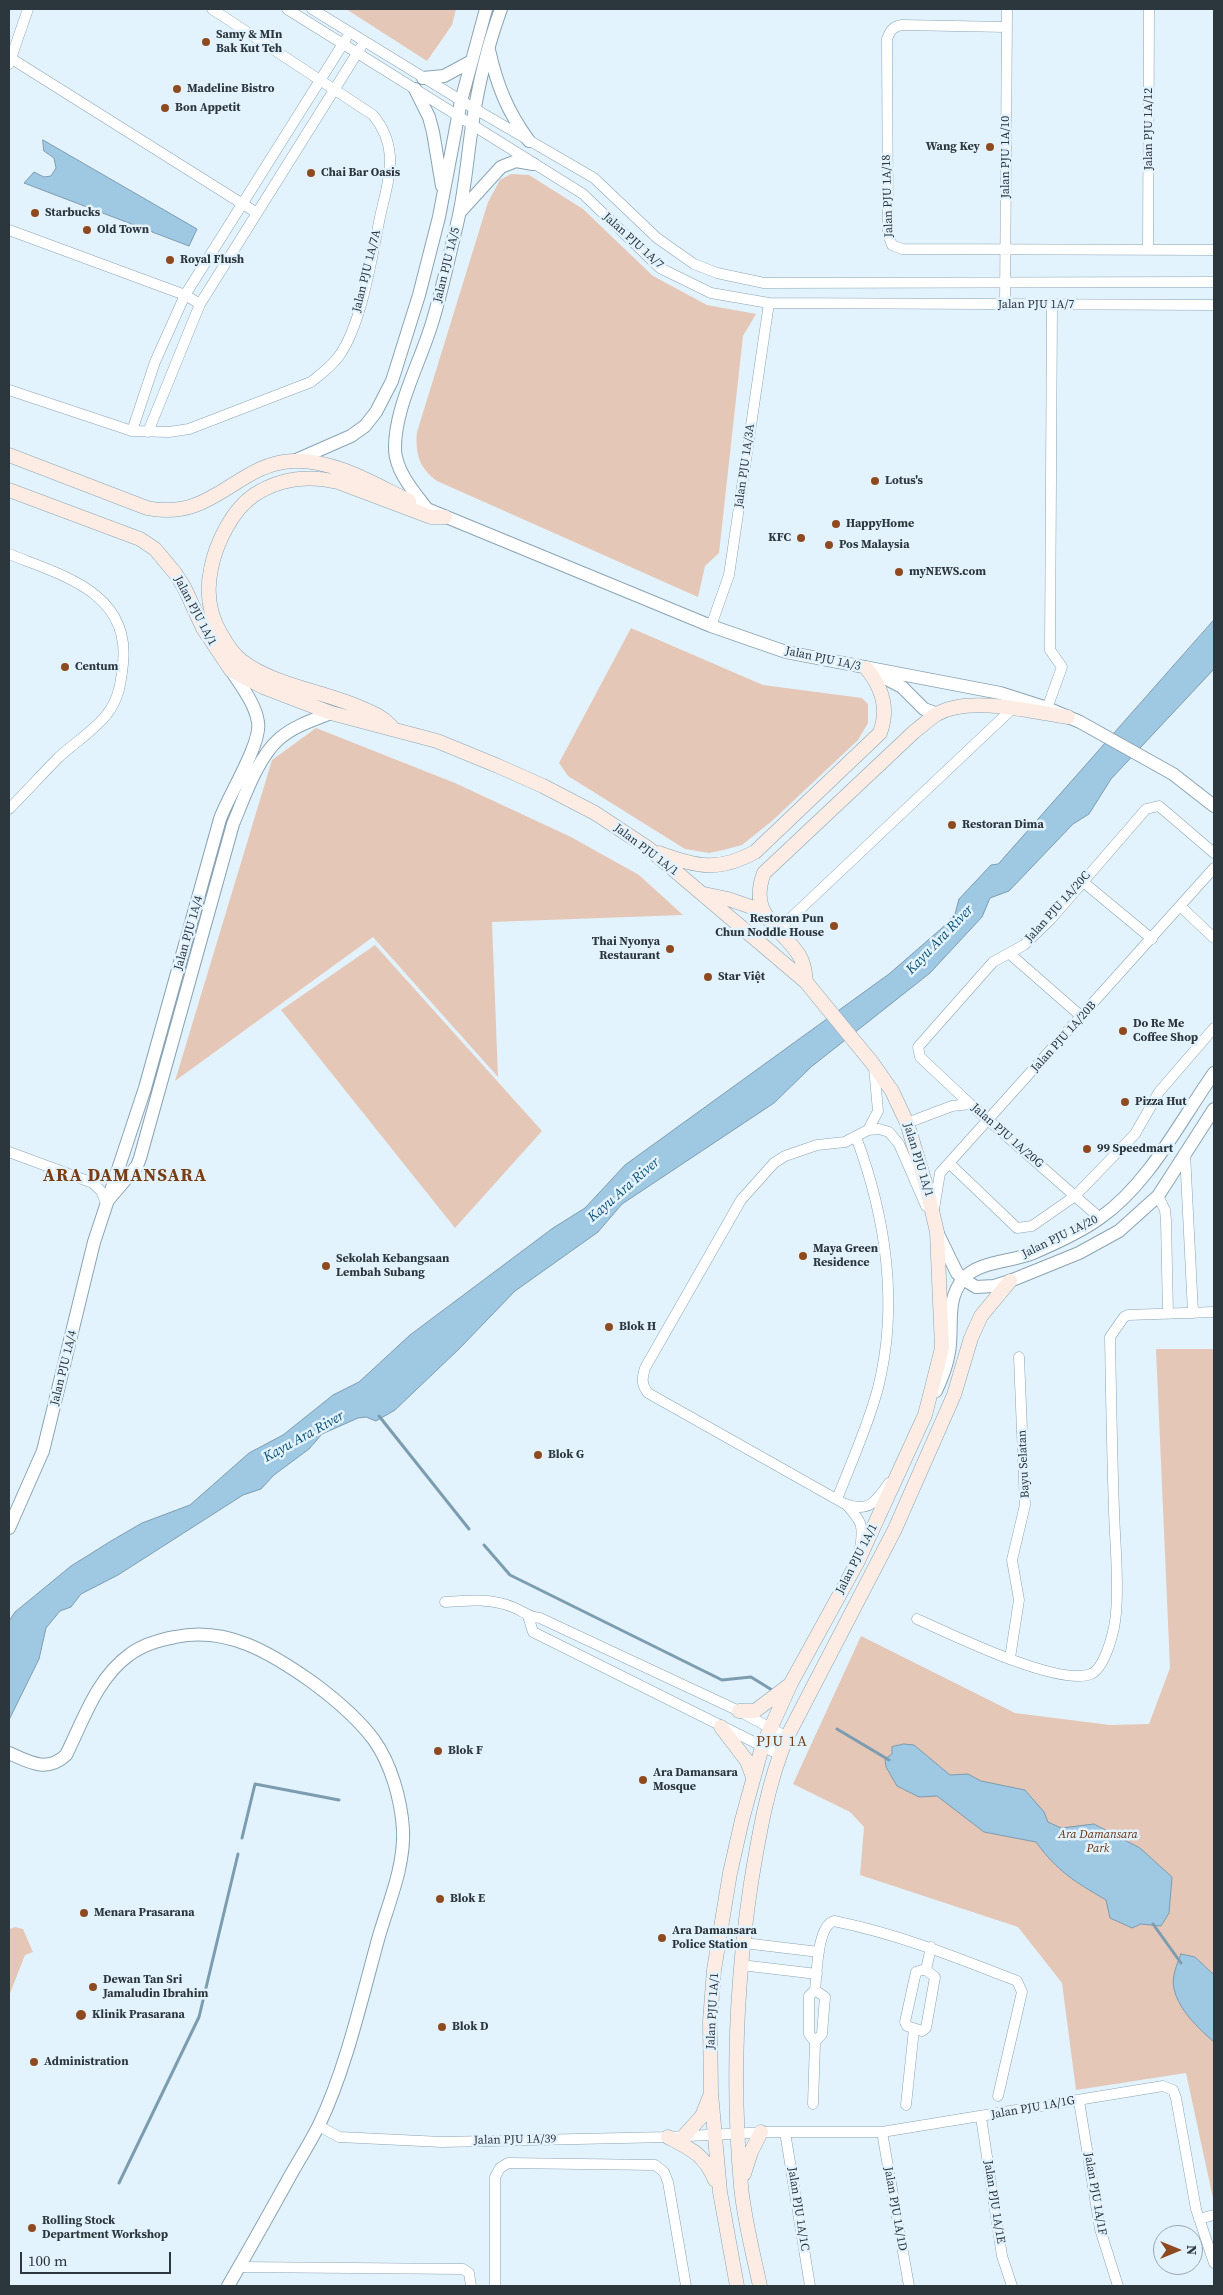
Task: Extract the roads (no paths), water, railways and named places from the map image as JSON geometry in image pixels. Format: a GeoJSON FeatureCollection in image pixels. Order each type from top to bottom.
{"type":"FeatureCollection","features":[{"type":"Feature","properties":{"kind":"main road"},"geometry":{"type":"LineString","coordinates":[[9,455],[147,508],[160,511],[187,509],[206,502],[265,468],[294,461],[346,472],[428,510]]}},
{"type":"Feature","properties":{"kind":"main road"},"geometry":{"type":"LineString","coordinates":[[395,730],[383,718],[350,703],[260,672],[241,661],[225,642],[214,622],[208,602],[208,579],[213,555],[232,519],[248,499],[280,482],[303,478],[325,479],[338,482],[431,517],[445,517]]}},
{"type":"Feature","properties":{"kind":"main road","name":"Jalan PJU 1A/1"},"geometry":{"type":"LineString","coordinates":[[9,490],[140,539],[155,549],[184,587],[202,628],[231,670],[263,687],[331,712],[466,752],[538,783],[595,813],[648,848],[807,984],[873,1064],[892,1091],[907,1123],[934,1214],[937,1232],[942,1348],[925,1415],[857,1563],[791,1683],[762,1747],[730,1874],[714,1970],[710,2021],[711,2093],[720,2192],[737,2286]]}},
{"type":"Feature","properties":{"kind":"main road"},"geometry":{"type":"LineString","coordinates":[[648,848],[699,866],[740,860],[755,852],[880,733],[884,724],[884,704],[880,690],[866,668]]}},
{"type":"Feature","properties":{"kind":"main road"},"geometry":{"type":"LineString","coordinates":[[807,984],[804,967],[799,956],[777,931],[763,911],[759,887],[764,873],[915,731],[938,714],[974,706],[1046,711],[1074,720]]}},
{"type":"Feature","properties":{"kind":"main road"},"geometry":{"type":"LineString","coordinates":[[702,894],[728,899],[763,911]]}},
{"type":"Feature","properties":{"kind":"main road","name":"Jalan PJU 1A/1"},"geometry":{"type":"LineString","coordinates":[[760,2286],[741,2187],[738,2133],[737,2021],[741,1965],[757,1842],[780,1755],[788,1737],[895,1529],[954,1395],[971,1338],[981,1316],[1010,1281]]}},
{"type":"Feature","properties":{"kind":"main road"},"geometry":{"type":"LineString","coordinates":[[739,1711],[755,1711],[791,1683]]}},
{"type":"Feature","properties":{"kind":"main road"},"geometry":{"type":"LineString","coordinates":[[721,1727],[747,1760],[753,1778]]}},
{"type":"Feature","properties":{"kind":"main road"},"geometry":{"type":"LineString","coordinates":[[686,2135],[702,2116],[711,2093]]}},
{"type":"Feature","properties":{"kind":"main road"},"geometry":{"type":"LineString","coordinates":[[741,2187],[751,2152],[761,2132]]}},
{"type":"Feature","properties":{"kind":"main road"},"geometry":{"type":"LineString","coordinates":[[668,2136],[701,2155],[709,2165],[720,2192]]}},
{"type":"Feature","properties":{"kind":"street"},"geometry":{"type":"LineString","coordinates":[[28,9],[10,62],[257,213]]}},
{"type":"Feature","properties":{"kind":"street","name":"Jalan PJU 1A/7A"},"geometry":{"type":"LineString","coordinates":[[9,390],[132,431],[148,432],[189,429],[311,382],[327,370],[340,355],[355,322],[366,286],[389,176],[390,157],[384,131],[379,122],[321,79],[212,9]]}},
{"type":"Feature","properties":{"kind":"street","name":"Jalan PJU 1A/7"},"geometry":{"type":"LineString","coordinates":[[287,9],[583,194],[660,268],[711,293],[769,303],[1214,305]]}},
{"type":"Feature","properties":{"kind":"street","name":"Jalan PJU 1A/7"},"geometry":{"type":"LineString","coordinates":[[312,9],[461,101],[594,178],[656,238],[694,264],[717,273],[764,283],[1214,282]]}},
{"type":"Feature","properties":{"kind":"street","name":"Jalan PJU 1A/5"},"geometry":{"type":"LineString","coordinates":[[294,461],[350,436],[365,426],[376,412],[392,381],[419,295],[444,194],[470,62],[486,9]]}},
{"type":"Feature","properties":{"kind":"street","name":"Jalan PJU 1A/5"},"geometry":{"type":"LineString","coordinates":[[428,510],[409,484],[400,467],[395,453],[396,435],[400,413],[433,322],[460,212],[472,125],[488,45],[501,9]]}},
{"type":"Feature","properties":{"kind":"street","name":"Jalan PJU 1A/10"},"geometry":{"type":"LineString","coordinates":[[1005,305],[1007,9]]}},
{"type":"Feature","properties":{"kind":"street","name":"Jalan PJU 1A/12"},"geometry":{"type":"LineString","coordinates":[[1148,250],[1149,9]]}},
{"type":"Feature","properties":{"kind":"street","name":"Jalan PJU 1A/18"},"geometry":{"type":"LineString","coordinates":[[1007,26],[902,25],[893,28],[887,39],[888,234],[892,245],[902,249],[1214,250]]}},
{"type":"Feature","properties":{"kind":"street"},"geometry":{"type":"LineString","coordinates":[[132,431],[155,362],[185,295],[350,33]]}},
{"type":"Feature","properties":{"kind":"street"},"geometry":{"type":"LineString","coordinates":[[148,432],[200,304],[364,41]]}},
{"type":"Feature","properties":{"kind":"street"},"geometry":{"type":"LineString","coordinates":[[488,45],[494,69],[512,118],[529,141]]}},
{"type":"Feature","properties":{"kind":"street"},"geometry":{"type":"LineString","coordinates":[[423,78],[444,76],[470,62]]}},
{"type":"Feature","properties":{"kind":"street"},"geometry":{"type":"LineString","coordinates":[[415,89],[434,132],[444,194]]}},
{"type":"Feature","properties":{"kind":"street"},"geometry":{"type":"LineString","coordinates":[[460,212],[501,167],[516,161],[533,164]]}},
{"type":"Feature","properties":{"kind":"street"},"geometry":{"type":"LineString","coordinates":[[9,230],[185,295],[200,304]]}},
{"type":"Feature","properties":{"kind":"street","name":"Jalan PJU 1A/3A"},"geometry":{"type":"LineString","coordinates":[[711,626],[729,575],[769,303]]}},
{"type":"Feature","properties":{"kind":"street"},"geometry":{"type":"LineString","coordinates":[[1046,711],[1062,667],[1052,656],[1050,650],[1052,305]]}},
{"type":"Feature","properties":{"kind":"street","name":"Jalan PJU 1A/3"},"geometry":{"type":"LineString","coordinates":[[428,510],[711,626],[786,652],[1000,693],[1046,711]]}},
{"type":"Feature","properties":{"kind":"street"},"geometry":{"type":"LineString","coordinates":[[9,554],[80,583],[103,600],[118,623],[124,651],[120,690],[107,714],[58,759],[9,809]]}},
{"type":"Feature","properties":{"kind":"street"},"geometry":{"type":"LineString","coordinates":[[866,668],[902,687],[924,708],[938,714]]}},
{"type":"Feature","properties":{"kind":"street","name":"Jalan PJU 1A/4"},"geometry":{"type":"LineString","coordinates":[[9,1528],[44,1451],[94,1242],[147,1080],[220,820],[258,736],[253,706],[231,670]]}},
{"type":"Feature","properties":{"kind":"street"},"geometry":{"type":"LineString","coordinates":[[777,931],[1012,709]]}},
{"type":"Feature","properties":{"kind":"street","name":"Jalan PJU 1A/4"},"geometry":{"type":"LineString","coordinates":[[106,1203],[137,1166],[140,1158],[233,824],[249,786],[270,748],[297,726],[331,712]]}},
{"type":"Feature","properties":{"kind":"street"},"geometry":{"type":"LineString","coordinates":[[1074,720],[1174,774],[1214,806]]}},
{"type":"Feature","properties":{"kind":"street"},"geometry":{"type":"LineString","coordinates":[[236,782],[249,786]]}},
{"type":"Feature","properties":{"kind":"street","name":"Jalan PJU 1A/20C"},"geometry":{"type":"LineString","coordinates":[[917,1052],[918,1047],[993,962],[1024,945],[1051,919],[1146,808],[1159,806],[1214,852]]}},
{"type":"Feature","properties":{"kind":"street","name":"Jalan PJU 1A/20B"},"geometry":{"type":"LineString","coordinates":[[934,1214],[940,1173],[1214,868]]}},
{"type":"Feature","properties":{"kind":"street"},"geometry":{"type":"LineString","coordinates":[[1082,882],[1152,939]]}},
{"type":"Feature","properties":{"kind":"street"},"geometry":{"type":"LineString","coordinates":[[1180,906],[1214,938]]}},
{"type":"Feature","properties":{"kind":"street"},"geometry":{"type":"LineString","coordinates":[[1010,954],[1082,1017]]}},
{"type":"Feature","properties":{"kind":"street"},"geometry":{"type":"LineString","coordinates":[[949,1163],[1017,1228],[1032,1226],[1075,1196],[1135,1134],[1159,1092],[1214,1028]]}},
{"type":"Feature","properties":{"kind":"street","name":"Jalan PJU 1A/20G"},"geometry":{"type":"LineString","coordinates":[[917,1052],[970,1104],[1100,1218]]}},
{"type":"Feature","properties":{"kind":"street"},"geometry":{"type":"LineString","coordinates":[[868,1130],[878,1111],[878,1093],[873,1064]]}},
{"type":"Feature","properties":{"kind":"street","name":"Jalan PJU 1A/20"},"geometry":{"type":"LineString","coordinates":[[1214,1073],[1140,1183],[1100,1218],[1032,1253],[981,1267],[972,1271],[963,1279],[976,1287],[994,1286],[1079,1253],[1119,1231],[1158,1196],[1184,1152],[1214,1108]]}},
{"type":"Feature","properties":{"kind":"street"},"geometry":{"type":"LineString","coordinates":[[907,1123],[952,1106],[970,1104]]}},
{"type":"Feature","properties":{"kind":"street"},"geometry":{"type":"LineString","coordinates":[[901,1466],[874,1502],[866,1507],[855,1507],[648,1393],[643,1387],[642,1378],[645,1368],[749,1189],[774,1163],[785,1156],[804,1148],[837,1144],[868,1130],[880,1129],[888,1132],[899,1144],[937,1232],[957,1272],[963,1279],[952,1300],[947,1363],[925,1415]]}},
{"type":"Feature","properties":{"kind":"street"},"geometry":{"type":"LineString","coordinates":[[841,1501],[878,1388],[889,1317],[882,1229],[856,1137]]}},
{"type":"Feature","properties":{"kind":"street"},"geometry":{"type":"LineString","coordinates":[[9,1152],[94,1183],[101,1191],[106,1203]]}},
{"type":"Feature","properties":{"kind":"street"},"geometry":{"type":"LineString","coordinates":[[1184,1152],[1193,1312]]}},
{"type":"Feature","properties":{"kind":"street"},"geometry":{"type":"LineString","coordinates":[[94,1183],[115,1177]]}},
{"type":"Feature","properties":{"kind":"street"},"geometry":{"type":"LineString","coordinates":[[1158,1196],[1165,1210],[1166,1221],[1168,1314]]}},
{"type":"Feature","properties":{"kind":"street"},"geometry":{"type":"LineString","coordinates":[[917,1619],[1010,1658],[1052,1673],[1080,1676],[1092,1674],[1101,1666],[1105,1658],[1116,1615],[1118,1577],[1114,1513],[1110,1337],[1124,1316],[1135,1314],[1214,1312]]}},
{"type":"Feature","properties":{"kind":"street","name":"Bayu Selatan"},"geometry":{"type":"LineString","coordinates":[[1010,1658],[1019,1600],[1012,1560],[1026,1505],[1019,1357]]}},
{"type":"Feature","properties":{"kind":"street"},"geometry":{"type":"LineString","coordinates":[[841,1501],[861,1522],[863,1532],[857,1563]]}},
{"type":"Feature","properties":{"kind":"street"},"geometry":{"type":"LineString","coordinates":[[445,1602],[474,1600],[515,1608],[528,1616],[540,1618],[739,1711],[788,1737]]}},
{"type":"Feature","properties":{"kind":"street"},"geometry":{"type":"LineString","coordinates":[[528,1616],[533,1632],[780,1755]]}},
{"type":"Feature","properties":{"kind":"street"},"geometry":{"type":"LineString","coordinates":[[9,1753],[37,1765],[53,1765],[66,1755],[99,1690],[112,1670],[121,1661],[144,1646],[182,1635],[216,1635],[240,1641],[264,1651],[328,1694],[363,1726],[385,1758],[402,1816],[402,1849],[369,1973],[336,2083],[319,2126],[228,2286]]}},
{"type":"Feature","properties":{"kind":"street"},"geometry":{"type":"LineString","coordinates":[[813,2104],[815,2042],[809,2034],[809,1996],[815,1990],[819,1952],[825,1927],[828,1923],[834,1921],[877,1930],[932,1947],[1017,1980],[1021,1986],[1019,2008],[998,2096]]}},
{"type":"Feature","properties":{"kind":"street"},"geometry":{"type":"LineString","coordinates":[[744,1943],[819,1952]]}},
{"type":"Feature","properties":{"kind":"street"},"geometry":{"type":"LineString","coordinates":[[926,1970],[932,1947]]}},
{"type":"Feature","properties":{"kind":"street"},"geometry":{"type":"LineString","coordinates":[[741,1965],[817,1974]]}},
{"type":"Feature","properties":{"kind":"street"},"geometry":{"type":"LineString","coordinates":[[926,1970],[935,1976],[926,2028],[922,2031],[907,2026],[905,2022],[916,1972],[926,1970]]}},
{"type":"Feature","properties":{"kind":"street"},"geometry":{"type":"LineString","coordinates":[[815,1990],[825,1996],[822,2034],[815,2042]]}},
{"type":"Feature","properties":{"kind":"street"},"geometry":{"type":"LineString","coordinates":[[906,2105],[914,2029]]}},
{"type":"Feature","properties":{"kind":"street","name":"Jalan PJU 1A/1G"},"geometry":{"type":"LineString","coordinates":[[715,2134],[882,2132],[1163,2086],[1173,2090],[1199,2219],[1214,2263]]}},
{"type":"Feature","properties":{"kind":"street","name":"Jalan PJU 1A/1F"},"geometry":{"type":"LineString","coordinates":[[1079,2101],[1100,2229],[1118,2286]]}},
{"type":"Feature","properties":{"kind":"street","name":"Jalan PJU 1A/1E"},"geometry":{"type":"LineString","coordinates":[[981,2117],[1002,2256],[1012,2286]]}},
{"type":"Feature","properties":{"kind":"street","name":"Jalan PJU 1A/39"},"geometry":{"type":"LineString","coordinates":[[319,2126],[339,2137],[442,2142],[715,2134]]}},
{"type":"Feature","properties":{"kind":"street","name":"Jalan PJU 1A/1C"},"geometry":{"type":"LineString","coordinates":[[785,2132],[810,2286]]}},
{"type":"Feature","properties":{"kind":"street","name":"Jalan PJU 1A/1D"},"geometry":{"type":"LineString","coordinates":[[882,2132],[910,2286]]}},
{"type":"Feature","properties":{"kind":"street"},"geometry":{"type":"LineString","coordinates":[[495,2286],[495,2177],[500,2168],[508,2163],[655,2166],[664,2172],[668,2182],[686,2286]]}},
{"type":"Feature","properties":{"kind":"street"},"geometry":{"type":"LineString","coordinates":[[1199,2219],[1214,2215]]}},
{"type":"Feature","properties":{"kind":"street"},"geometry":{"type":"LineString","coordinates":[[239,2267],[463,2268],[469,2272],[471,2286]]}},
{"type":"Feature","properties":{"kind":"water"},"geometry":{"type":"Polygon","coordinates":[[[43,140],[197,229],[189,246],[24,183],[34,172],[44,177],[51,176],[56,168],[54,158],[44,151],[43,140]]]}},
{"type":"Feature","properties":{"kind":"water","name":"Kayu Ara River"},"geometry":{"type":"Polygon","coordinates":[[[1214,620],[1214,669],[1111,779],[1089,814],[1073,824],[1009,891],[990,898],[982,917],[930,973],[811,1067],[774,1103],[622,1204],[598,1232],[515,1291],[459,1349],[395,1410],[376,1421],[366,1417],[358,1418],[322,1434],[309,1449],[274,1475],[261,1489],[243,1495],[118,1575],[81,1594],[71,1607],[60,1611],[46,1628],[39,1659],[9,1720],[9,1621],[15,1612],[71,1566],[111,1541],[142,1523],[190,1505],[249,1453],[283,1435],[333,1395],[359,1382],[410,1335],[553,1228],[585,1208],[625,1165],[889,974],[942,928],[955,914],[959,899],[991,865],[998,864],[1214,620]]]}},
{"type":"Feature","properties":{"kind":"water"},"geometry":{"type":"Polygon","coordinates":[[[904,1744],[914,1745],[950,1775],[968,1774],[981,1781],[1025,1790],[1044,1812],[1048,1822],[1061,1828],[1094,1824],[1140,1848],[1172,1877],[1169,1913],[1161,1926],[1141,1924],[1132,1928],[1110,1918],[1106,1900],[1059,1869],[1036,1842],[984,1832],[937,1796],[919,1797],[897,1786],[886,1767],[885,1759],[892,1754],[892,1747],[904,1744]]]}},
{"type":"Feature","properties":{"kind":"water"},"geometry":{"type":"Polygon","coordinates":[[[1181,1954],[1195,1957],[1214,1975],[1214,2042],[1190,2018],[1176,1997],[1173,1980],[1181,1954]]]}},
{"type":"Feature","properties":{"kind":"waterway"},"geometry":{"type":"LineString","coordinates":[[379,1416],[469,1529]]}},
{"type":"Feature","properties":{"kind":"waterway"},"geometry":{"type":"LineString","coordinates":[[484,1545],[510,1575],[722,1680],[751,1677],[772,1690]]}},
{"type":"Feature","properties":{"kind":"waterway"},"geometry":{"type":"LineString","coordinates":[[837,1729],[889,1760]]}},
{"type":"Feature","properties":{"kind":"waterway"},"geometry":{"type":"LineString","coordinates":[[242,1838],[255,1784],[339,1800]]}},
{"type":"Feature","properties":{"kind":"waterway"},"geometry":{"type":"LineString","coordinates":[[119,2183],[199,2017],[238,1854]]}},
{"type":"Feature","properties":{"kind":"waterway"},"geometry":{"type":"LineString","coordinates":[[1153,1924],[1181,1963]]}},
{"type":"Feature","properties":{"kind":"place","name":"Samy & MIn Bak Kut Teh"},"geometry":{"type":"Point","coordinates":[206,42]}},
{"type":"Feature","properties":{"kind":"place","name":"Madeline Bistro"},"geometry":{"type":"Point","coordinates":[177,89]}},
{"type":"Feature","properties":{"kind":"place","name":"Bon Appetit"},"geometry":{"type":"Point","coordinates":[165,108]}},
{"type":"Feature","properties":{"kind":"place","name":"Wang Key"},"geometry":{"type":"Point","coordinates":[990,147]}},
{"type":"Feature","properties":{"kind":"place","name":"Chai Bar Oasis"},"geometry":{"type":"Point","coordinates":[311,173]}},
{"type":"Feature","properties":{"kind":"place","name":"Starbucks"},"geometry":{"type":"Point","coordinates":[35,213]}},
{"type":"Feature","properties":{"kind":"place","name":"Old Town"},"geometry":{"type":"Point","coordinates":[87,230]}},
{"type":"Feature","properties":{"kind":"place","name":"Royal Flush"},"geometry":{"type":"Point","coordinates":[170,260]}},
{"type":"Feature","properties":{"kind":"place","name":"Lotus's"},"geometry":{"type":"Point","coordinates":[875,481]}},
{"type":"Feature","properties":{"kind":"place","name":"HappyHome"},"geometry":{"type":"Point","coordinates":[836,524]}},
{"type":"Feature","properties":{"kind":"place","name":"KFC"},"geometry":{"type":"Point","coordinates":[801,538]}},
{"type":"Feature","properties":{"kind":"place","name":"Pos Malaysia"},"geometry":{"type":"Point","coordinates":[829,545]}},
{"type":"Feature","properties":{"kind":"place","name":"myNEWS.com"},"geometry":{"type":"Point","coordinates":[899,572]}},
{"type":"Feature","properties":{"kind":"place","name":"Centum"},"geometry":{"type":"Point","coordinates":[65,667]}},
{"type":"Feature","properties":{"kind":"place","name":"Restoran Dima"},"geometry":{"type":"Point","coordinates":[952,825]}},
{"type":"Feature","properties":{"kind":"place","name":"Restoran Pun Chun Noddle House"},"geometry":{"type":"Point","coordinates":[834,926]}},
{"type":"Feature","properties":{"kind":"place","name":"Thai Nyonya Restaurant"},"geometry":{"type":"Point","coordinates":[670,949]}},
{"type":"Feature","properties":{"kind":"place","name":"Star Việt"},"geometry":{"type":"Point","coordinates":[708,977]}},
{"type":"Feature","properties":{"kind":"place","name":"Do Re Me Coffee Shop"},"geometry":{"type":"Point","coordinates":[1123,1031]}},
{"type":"Feature","properties":{"kind":"place","name":"Pizza Hut"},"geometry":{"type":"Point","coordinates":[1125,1102]}},
{"type":"Feature","properties":{"kind":"place","name":"99 Speedmart"},"geometry":{"type":"Point","coordinates":[1087,1149]}},
{"type":"Feature","properties":{"kind":"place","name":"Maya Green Residence"},"geometry":{"type":"Point","coordinates":[803,1256]}},
{"type":"Feature","properties":{"kind":"place","name":"Sekolah Kebangsaan Lembah Subang"},"geometry":{"type":"Point","coordinates":[326,1266]}},
{"type":"Feature","properties":{"kind":"place","name":"Blok H"},"geometry":{"type":"Point","coordinates":[609,1327]}},
{"type":"Feature","properties":{"kind":"place","name":"Blok G"},"geometry":{"type":"Point","coordinates":[538,1455]}},
{"type":"Feature","properties":{"kind":"place","name":"Blok F"},"geometry":{"type":"Point","coordinates":[438,1751]}},
{"type":"Feature","properties":{"kind":"place","name":"Ara Damansara Mosque"},"geometry":{"type":"Point","coordinates":[643,1780]}},
{"type":"Feature","properties":{"kind":"place","name":"Blok E"},"geometry":{"type":"Point","coordinates":[440,1899]}},
{"type":"Feature","properties":{"kind":"place","name":"Menara Prasarana"},"geometry":{"type":"Point","coordinates":[84,1913]}},
{"type":"Feature","properties":{"kind":"place","name":"Ara Damansara Police Station"},"geometry":{"type":"Point","coordinates":[662,1938]}},
{"type":"Feature","properties":{"kind":"place","name":"Dewan Tan Sri Jamaludin Ibrahim"},"geometry":{"type":"Point","coordinates":[93,1987]}},
{"type":"Feature","properties":{"kind":"place","name":"Klinik Prasarana"},"geometry":{"type":"Point","coordinates":[81,2015]}},
{"type":"Feature","properties":{"kind":"place","name":"Blok D"},"geometry":{"type":"Point","coordinates":[442,2027]}},
{"type":"Feature","properties":{"kind":"place","name":"Administration"},"geometry":{"type":"Point","coordinates":[34,2062]}},
{"type":"Feature","properties":{"kind":"place","name":"Rolling Stock Department Workshop"},"geometry":{"type":"Point","coordinates":[32,2228]}},
{"type":"Feature","properties":{"kind":"district","name":"ARA DAMANSARA"},"geometry":{"type":"Point","coordinates":[125,1176]}},
{"type":"Feature","properties":{"kind":"district","name":"PJU 1A"},"geometry":{"type":"Point","coordinates":[782,1742]}},
{"type":"Feature","properties":{"kind":"park label","name":"Ara Damansara Park"},"geometry":{"type":"Point","coordinates":[1098,1842]}}]}
